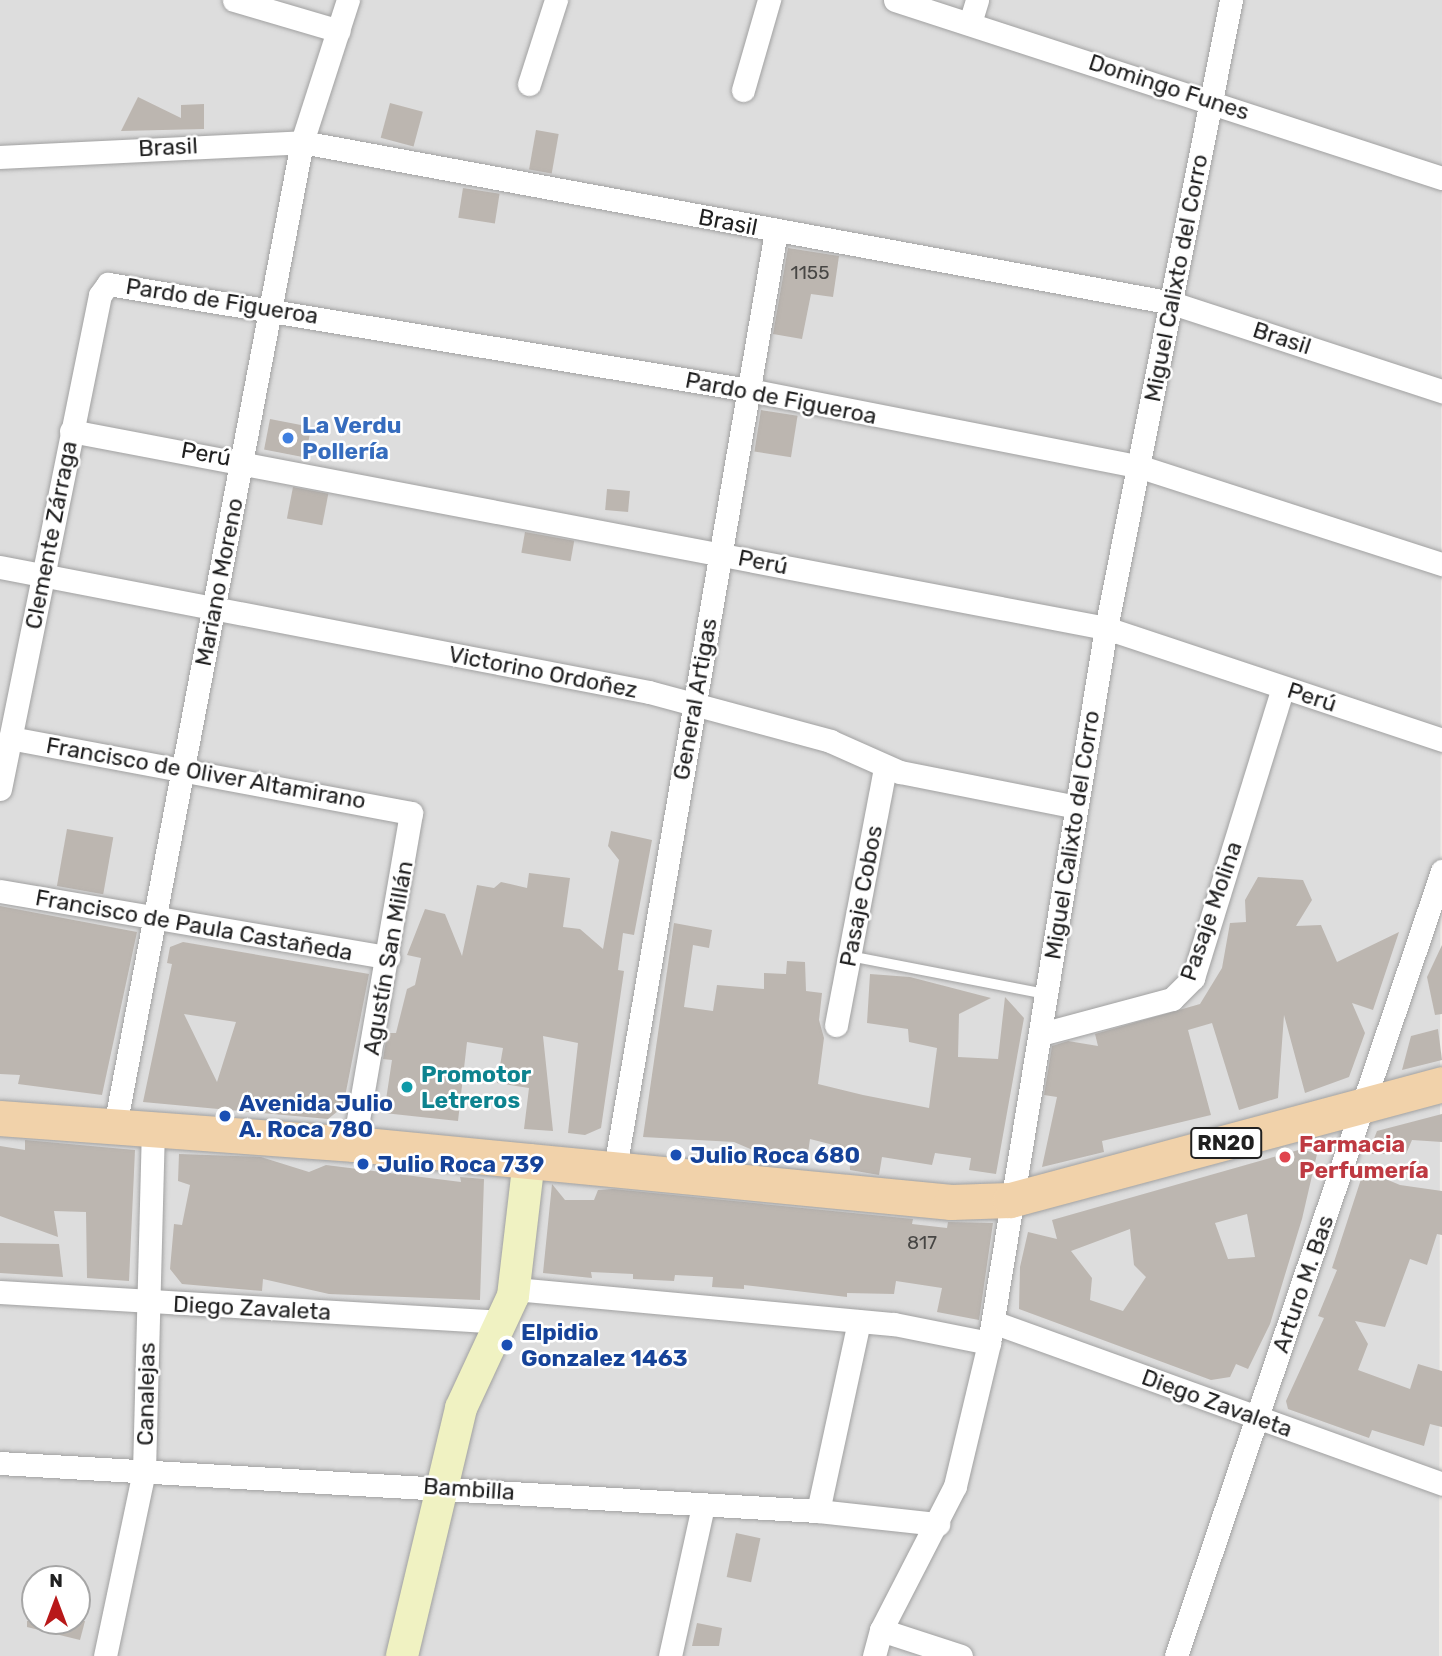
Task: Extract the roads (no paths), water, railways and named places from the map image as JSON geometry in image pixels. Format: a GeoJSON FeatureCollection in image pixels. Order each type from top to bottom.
{"type":"FeatureCollection","features":[{"type":"Feature","properties":{"kind":"main road","name":"RN20"},"geometry":{"type":"LineString","coordinates":[[0,1118],[354,1144],[951,1202],[1010,1200],[1442,1084]]}},
{"type":"Feature","properties":{"kind":"main road"},"geometry":{"type":"LineString","coordinates":[[402,1656],[440,1486],[461,1408],[504,1322],[515,1289],[529,1160]]}},
{"type":"Feature","properties":{"kind":"street"},"geometry":{"type":"LineString","coordinates":[[234,0],[339,31]]}},
{"type":"Feature","properties":{"kind":"street","name":"Mariano Moreno"},"geometry":{"type":"LineString","coordinates":[[115,1126],[302,142],[348,0]]}},
{"type":"Feature","properties":{"kind":"street"},"geometry":{"type":"LineString","coordinates":[[529,84],[556,0]]}},
{"type":"Feature","properties":{"kind":"street"},"geometry":{"type":"LineString","coordinates":[[743,90],[769,0]]}},
{"type":"Feature","properties":{"kind":"street","name":"Domingo Funes"},"geometry":{"type":"LineString","coordinates":[[895,0],[1442,177]]}},
{"type":"Feature","properties":{"kind":"street"},"geometry":{"type":"LineString","coordinates":[[970,23],[977,0]]}},
{"type":"Feature","properties":{"kind":"street","name":"Miguel Calixto del Corro"},"geometry":{"type":"LineString","coordinates":[[874,1656],[881,1630],[938,1524],[955,1486],[991,1333],[1010,1200],[1041,1034],[1106,628],[1141,467],[1231,0]]}},
{"type":"Feature","properties":{"kind":"street","name":"Brasil"},"geometry":{"type":"LineString","coordinates":[[0,157],[302,142],[1172,303],[1442,391]]}},
{"type":"Feature","properties":{"kind":"street","name":"General Artigas"},"geometry":{"type":"LineString","coordinates":[[615,1168],[776,231]]}},
{"type":"Feature","properties":{"kind":"street","name":"Pardo de Figueroa"},"geometry":{"type":"LineString","coordinates":[[108,284],[749,390],[1141,467],[1442,564]]}},
{"type":"Feature","properties":{"kind":"street","name":"Clemente Zárraga"},"geometry":{"type":"LineString","coordinates":[[0,789],[5,737],[43,576],[100,295],[108,284]]}},
{"type":"Feature","properties":{"kind":"street","name":"Perú"},"geometry":{"type":"LineString","coordinates":[[71,431],[242,461],[1106,628],[1442,740]]}},
{"type":"Feature","properties":{"kind":"street","name":"Victorino Ordoñez"},"geometry":{"type":"LineString","coordinates":[[0,568],[214,608],[694,705],[830,741],[885,767],[1076,807]]}},
{"type":"Feature","properties":{"kind":"street","name":"Pasaje Molina"},"geometry":{"type":"LineString","coordinates":[[1041,1034],[1172,999],[1186,988],[1283,688]]}},
{"type":"Feature","properties":{"kind":"street","name":"Francisco de Oliver Altamirano"},"geometry":{"type":"LineString","coordinates":[[5,737],[411,813]]}},
{"type":"Feature","properties":{"kind":"street","name":"Pasaje Cobos"},"geometry":{"type":"LineString","coordinates":[[836,1025],[885,767]]}},
{"type":"Feature","properties":{"kind":"street","name":"Agustín San Millán"},"geometry":{"type":"LineString","coordinates":[[354,1144],[411,813]]}},
{"type":"Feature","properties":{"kind":"street","name":"Arturo M. Bas"},"geometry":{"type":"LineString","coordinates":[[1176,1656],[1442,871]]}},
{"type":"Feature","properties":{"kind":"street","name":"Francisco de Paula Castañeda"},"geometry":{"type":"LineString","coordinates":[[0,891],[154,922],[388,957]]}},
{"type":"Feature","properties":{"kind":"street","name":"Canalejas"},"geometry":{"type":"LineString","coordinates":[[105,1656],[144,1471],[153,1129]]}},
{"type":"Feature","properties":{"kind":"street","name":"Diego Zavaleta"},"geometry":{"type":"LineString","coordinates":[[515,1289],[991,1333],[1258,1418],[1442,1484]]}},
{"type":"Feature","properties":{"kind":"street","name":"Diego Zavaleta"},"geometry":{"type":"LineString","coordinates":[[0,1292],[504,1322]]}},
{"type":"Feature","properties":{"kind":"street"},"geometry":{"type":"LineString","coordinates":[[818,1511],[859,1321]]}},
{"type":"Feature","properties":{"kind":"street","name":"Bambilla"},"geometry":{"type":"LineString","coordinates":[[0,1463],[440,1486],[703,1506],[818,1511],[938,1524]]}},
{"type":"Feature","properties":{"kind":"street"},"geometry":{"type":"LineString","coordinates":[[670,1656],[703,1506]]}},
{"type":"Feature","properties":{"kind":"street"},"geometry":{"type":"LineString","coordinates":[[881,1630],[961,1656]]}},
{"type":"Feature","properties":{"kind":"lane"},"geometry":{"type":"LineString","coordinates":[[850,956],[1046,993]]}},
{"type":"Feature","properties":{"kind":"place","name":"La Verdu Pollería"},"geometry":{"type":"Point","coordinates":[288,438]}},
{"type":"Feature","properties":{"kind":"place","name":"Promotor Letreros"},"geometry":{"type":"Point","coordinates":[407,1087]}},
{"type":"Feature","properties":{"kind":"place","name":"Avenida Julio A. Roca 780"},"geometry":{"type":"Point","coordinates":[225,1116]}},
{"type":"Feature","properties":{"kind":"place","name":"Julio Roca 680"},"geometry":{"type":"Point","coordinates":[676,1155]}},
{"type":"Feature","properties":{"kind":"place","name":"Farmacia Perfumería"},"geometry":{"type":"Point","coordinates":[1285,1157]}},
{"type":"Feature","properties":{"kind":"place","name":"Julio Roca 739"},"geometry":{"type":"Point","coordinates":[363,1164]}},
{"type":"Feature","properties":{"kind":"place","name":"Elpidio Gonzalez 1463"},"geometry":{"type":"Point","coordinates":[507,1345]}}]}
